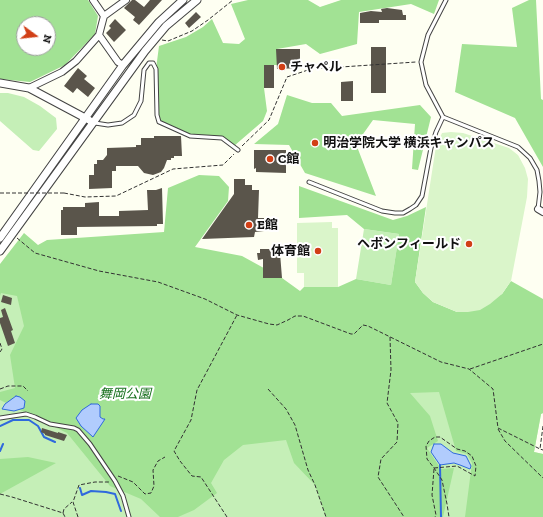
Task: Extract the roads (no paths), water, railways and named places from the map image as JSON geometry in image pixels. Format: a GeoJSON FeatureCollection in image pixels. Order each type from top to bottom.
{"type":"FeatureCollection","features":[{"type":"Feature","properties":{"kind":"street"},"geometry":{"type":"LineString","coordinates":[[93,0],[104,16]]}},
{"type":"Feature","properties":{"kind":"street"},"geometry":{"type":"LineString","coordinates":[[29,88],[62,72],[76,61],[99,36],[104,16],[126,0]]}},
{"type":"Feature","properties":{"kind":"street"},"geometry":{"type":"LineString","coordinates":[[0,238],[123,65],[159,22],[183,0]]}},
{"type":"Feature","properties":{"kind":"street"},"geometry":{"type":"LineString","coordinates":[[0,251],[154,40],[166,26],[197,0]]}},
{"type":"Feature","properties":{"kind":"street"},"geometry":{"type":"LineString","coordinates":[[99,36],[118,62],[123,65]]}},
{"type":"Feature","properties":{"kind":"street"},"geometry":{"type":"LineString","coordinates":[[0,83],[29,88],[93,122]]}},
{"type":"Feature","properties":{"kind":"lane"},"geometry":{"type":"LineString","coordinates":[[446,0],[428,35],[421,62],[426,85],[443,117],[518,147],[530,158],[537,170],[539,180],[540,211]]}},
{"type":"Feature","properties":{"kind":"lane"},"geometry":{"type":"LineString","coordinates":[[93,122],[108,125],[122,123],[134,115],[141,101],[144,70],[149,63],[153,63],[156,69],[157,115],[159,122],[190,136],[222,138],[238,150]]}},
{"type":"Feature","properties":{"kind":"lane"},"geometry":{"type":"LineString","coordinates":[[309,182],[382,211],[403,213],[416,205],[422,196],[431,148],[443,117]]}},
{"type":"Feature","properties":{"kind":"lane"},"geometry":{"type":"LineString","coordinates":[[0,418],[26,414],[50,424],[78,430],[90,444],[111,474],[124,496],[129,517]]}},
{"type":"Feature","properties":{"kind":"water"},"geometry":{"type":"Polygon","coordinates":[[[16,396],[25,401],[24,408],[14,411],[2,409],[5,404],[16,396]]]}},
{"type":"Feature","properties":{"kind":"water"},"geometry":{"type":"Polygon","coordinates":[[[91,404],[98,404],[100,406],[100,417],[105,419],[93,437],[81,426],[76,418],[82,410],[91,404]]]}},
{"type":"Feature","properties":{"kind":"water"},"geometry":{"type":"Polygon","coordinates":[[[434,444],[441,444],[453,453],[466,456],[471,466],[470,469],[454,463],[440,465],[431,452],[434,444]]]}},
{"type":"Feature","properties":{"kind":"waterway"},"geometry":{"type":"LineString","coordinates":[[0,426],[13,420],[29,420],[38,426],[44,437],[55,442]]}},
{"type":"Feature","properties":{"kind":"waterway"},"geometry":{"type":"LineString","coordinates":[[0,451],[3,444]]}},
{"type":"Feature","properties":{"kind":"waterway"},"geometry":{"type":"LineString","coordinates":[[440,465],[441,517]]}},
{"type":"Feature","properties":{"kind":"waterway"},"geometry":{"type":"LineString","coordinates":[[80,488],[82,495],[91,491],[115,494],[121,511]]}},
{"type":"Feature","properties":{"kind":"place","name":"チャペル"},"geometry":{"type":"Point","coordinates":[282,67]}},
{"type":"Feature","properties":{"kind":"place","name":"明治学院大学 横浜キャンパス"},"geometry":{"type":"Point","coordinates":[315,143]}},
{"type":"Feature","properties":{"kind":"place","name":"C館"},"geometry":{"type":"Point","coordinates":[270,159]}},
{"type":"Feature","properties":{"kind":"place","name":"E館"},"geometry":{"type":"Point","coordinates":[249,225]}},
{"type":"Feature","properties":{"kind":"place","name":"ヘボンフィールド"},"geometry":{"type":"Point","coordinates":[469,244]}},
{"type":"Feature","properties":{"kind":"place","name":"体育館"},"geometry":{"type":"Point","coordinates":[318,251]}},
{"type":"Feature","properties":{"kind":"park label","name":"舞岡公園"},"geometry":{"type":"Point","coordinates":[125,394]}}]}
